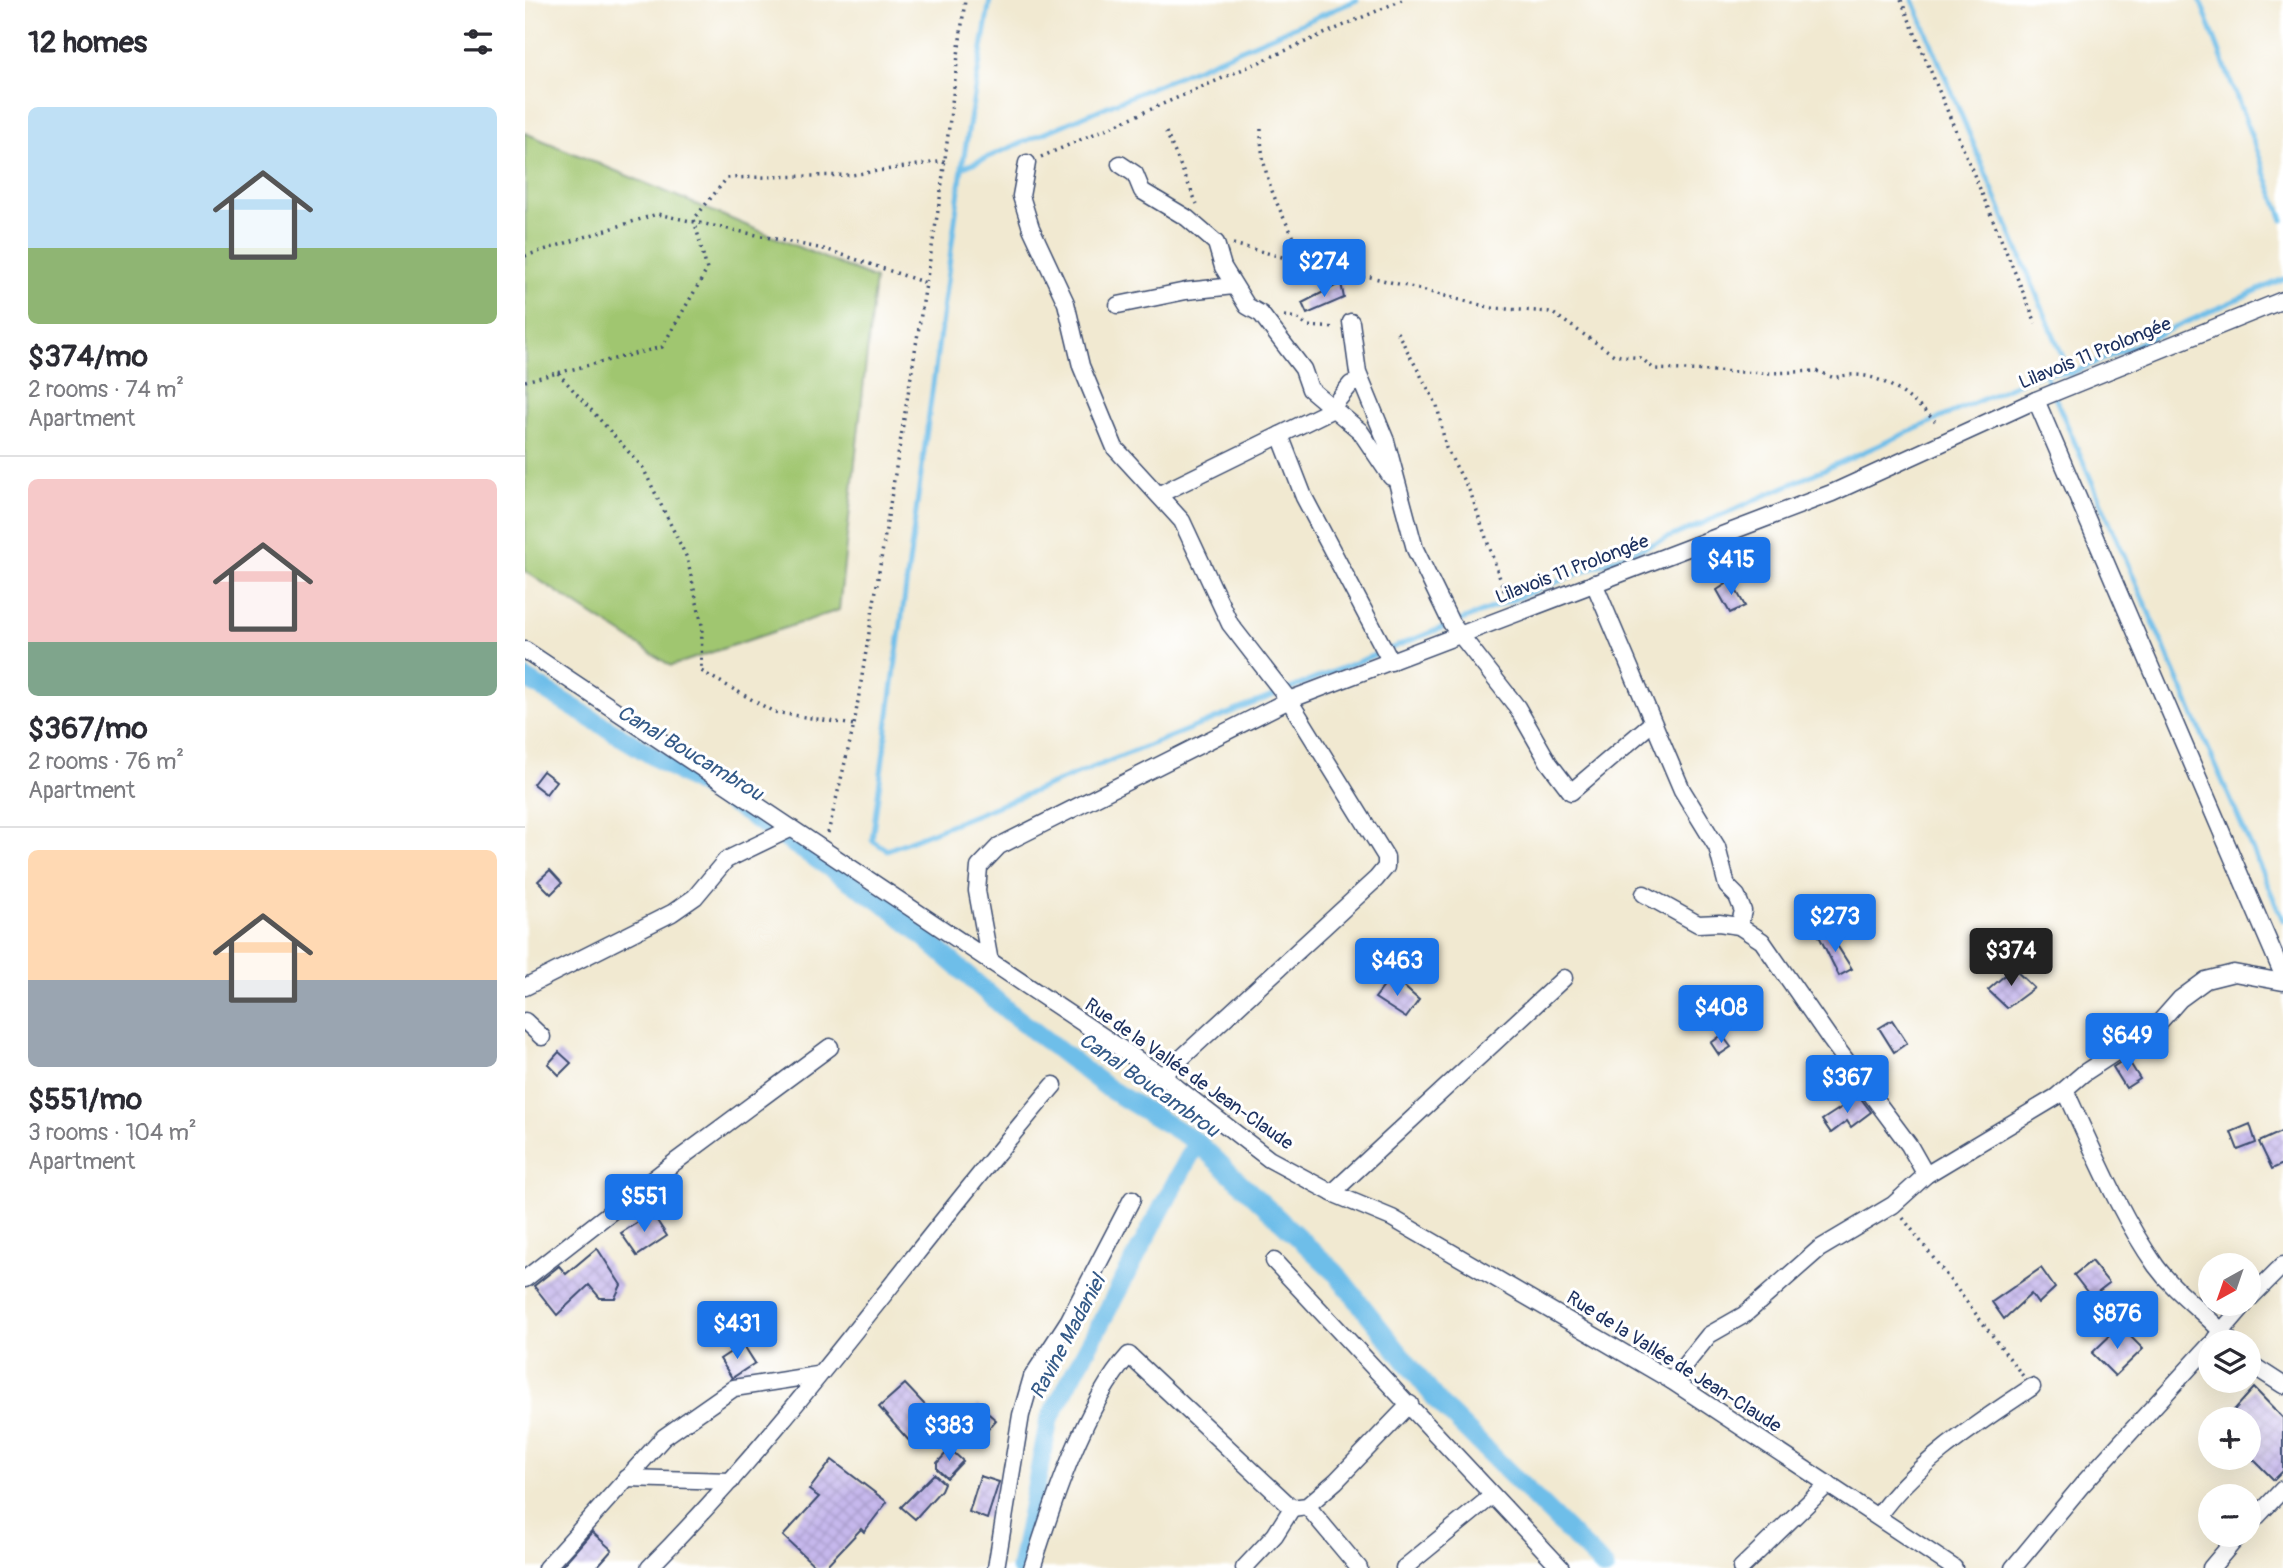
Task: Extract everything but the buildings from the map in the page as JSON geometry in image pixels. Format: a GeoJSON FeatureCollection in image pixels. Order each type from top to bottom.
{"type":"FeatureCollection","features":[{"type":"Feature","properties":{"kind":"street"},"geometry":{"type":"LineString","coordinates":[[1027,163],[1021,196],[1031,229],[1066,303],[1081,366],[1115,448],[1182,521],[1230,624],[1289,700],[1386,857],[1386,867],[1162,1076]]}},
{"type":"Feature","properties":{"kind":"street"},"geometry":{"type":"LineString","coordinates":[[1120,164],[1135,174],[1142,191],[1187,218],[1216,243],[1223,267],[1247,306],[1261,314],[1303,369],[1310,389],[1360,431],[1399,488]]}},
{"type":"Feature","properties":{"kind":"street"},"geometry":{"type":"LineString","coordinates":[[1118,305],[1186,291],[1234,286]]}},
{"type":"Feature","properties":{"kind":"street","name":"Lilavois 11 Prolongée"},"geometry":{"type":"LineString","coordinates":[[990,962],[977,891],[979,867],[999,846],[1289,700],[1832,493],[2065,387],[2283,300]]}},
{"type":"Feature","properties":{"kind":"street"},"geometry":{"type":"LineString","coordinates":[[1352,326],[1361,383],[1385,441],[1415,549],[1451,623],[1517,707],[1549,763],[1571,792],[1652,723]]}},
{"type":"Feature","properties":{"kind":"street"},"geometry":{"type":"LineString","coordinates":[[1160,494],[1331,408],[1351,384],[1361,383]]}},
{"type":"Feature","properties":{"kind":"street"},"geometry":{"type":"LineString","coordinates":[[2036,400],[2283,975]]}},
{"type":"Feature","properties":{"kind":"street"},"geometry":{"type":"LineString","coordinates":[[1280,435],[1304,497],[1391,662]]}},
{"type":"Feature","properties":{"kind":"street"},"geometry":{"type":"LineString","coordinates":[[1594,583],[1682,790],[1717,847],[1727,886],[1737,896],[1743,911],[1739,926]]}},
{"type":"Feature","properties":{"kind":"street","name":"Rue de la Vallée de Jean-Claude"},"geometry":{"type":"LineString","coordinates":[[525,650],[1162,1076],[1269,1158],[1332,1193],[1392,1218],[1672,1381],[1954,1568]]}},
{"type":"Feature","properties":{"kind":"street"},"geometry":{"type":"LineString","coordinates":[[525,987],[672,914],[695,897],[726,860],[790,829]]}},
{"type":"Feature","properties":{"kind":"street"},"geometry":{"type":"LineString","coordinates":[[1644,894],[1698,924],[1739,926],[1762,941],[1830,1039],[1909,1145],[1926,1175]]}},
{"type":"Feature","properties":{"kind":"street"},"geometry":{"type":"LineString","coordinates":[[1672,1381],[1709,1335],[1744,1315],[1819,1250],[1893,1205],[1926,1175],[2065,1090],[2084,1073],[2157,1025],[2181,999],[2206,980],[2234,973],[2283,982]]}},
{"type":"Feature","properties":{"kind":"street"},"geometry":{"type":"LineString","coordinates":[[1332,1193],[1564,978]]}},
{"type":"Feature","properties":{"kind":"street"},"geometry":{"type":"LineString","coordinates":[[525,1021],[543,1037]]}},
{"type":"Feature","properties":{"kind":"street"},"geometry":{"type":"LineString","coordinates":[[525,1279],[675,1162],[830,1047]]}},
{"type":"Feature","properties":{"kind":"street"},"geometry":{"type":"LineString","coordinates":[[649,1568],[731,1481],[993,1155],[1054,1085]]}},
{"type":"Feature","properties":{"kind":"street"},"geometry":{"type":"LineString","coordinates":[[2065,1090],[2131,1225],[2150,1256],[2181,1296],[2214,1321],[2216,1330]]}},
{"type":"Feature","properties":{"kind":"street"},"geometry":{"type":"LineString","coordinates":[[996,1568],[1021,1415],[1032,1377],[1069,1320],[1132,1199]]}},
{"type":"Feature","properties":{"kind":"street"},"geometry":{"type":"LineString","coordinates":[[1274,1261],[1562,1568]]}},
{"type":"Feature","properties":{"kind":"street"},"geometry":{"type":"LineString","coordinates":[[2261,1287],[2283,1265]]}},
{"type":"Feature","properties":{"kind":"street"},"geometry":{"type":"LineString","coordinates":[[1032,1568],[1048,1516],[1098,1398],[1129,1355],[1299,1507],[1359,1568]]}},
{"type":"Feature","properties":{"kind":"street"},"geometry":{"type":"LineString","coordinates":[[2013,1568],[2066,1503],[2198,1362]]}},
{"type":"Feature","properties":{"kind":"street"},"geometry":{"type":"LineString","coordinates":[[2261,1371],[2283,1385]]}},
{"type":"Feature","properties":{"kind":"street"},"geometry":{"type":"LineString","coordinates":[[546,1568],[664,1437],[734,1388],[817,1375]]}},
{"type":"Feature","properties":{"kind":"street"},"geometry":{"type":"LineString","coordinates":[[1878,1517],[1895,1492],[1924,1464],[2032,1387]]}},
{"type":"Feature","properties":{"kind":"street"},"geometry":{"type":"LineString","coordinates":[[1244,1568],[1299,1507],[1336,1481],[1410,1404]]}},
{"type":"Feature","properties":{"kind":"street"},"geometry":{"type":"LineString","coordinates":[[626,1478],[731,1481]]}},
{"type":"Feature","properties":{"kind":"street"},"geometry":{"type":"LineString","coordinates":[[1741,1568],[1828,1484]]}},
{"type":"Feature","properties":{"kind":"street"},"geometry":{"type":"LineString","coordinates":[[2261,1512],[2283,1489]]}},
{"type":"Feature","properties":{"kind":"street"},"geometry":{"type":"LineString","coordinates":[[1404,1568],[1492,1496]]}},
{"type":"Feature","properties":{"kind":"street"},"geometry":{"type":"LineString","coordinates":[[2211,1568],[2229,1547]]}},
{"type":"Feature","properties":{"kind":"path"},"geometry":{"type":"LineString","coordinates":[[823,851],[854,725],[945,161],[965,0]]}},
{"type":"Feature","properties":{"kind":"path"},"geometry":{"type":"LineString","coordinates":[[1027,163],[1402,0]]}},
{"type":"Feature","properties":{"kind":"path"},"geometry":{"type":"LineString","coordinates":[[1901,0],[2036,323]]}},
{"type":"Feature","properties":{"kind":"path"},"geometry":{"type":"LineString","coordinates":[[1261,129],[1260,157],[1275,204],[1309,264],[1321,277]]}},
{"type":"Feature","properties":{"kind":"path"},"geometry":{"type":"LineString","coordinates":[[1166,132],[1209,237],[1309,264]]}},
{"type":"Feature","properties":{"kind":"path"},"geometry":{"type":"LineString","coordinates":[[694,219],[727,178],[851,175],[945,161]]}},
{"type":"Feature","properties":{"kind":"path"},"geometry":{"type":"LineString","coordinates":[[525,256],[657,214],[694,219],[828,250],[926,283]]}},
{"type":"Feature","properties":{"kind":"path"},"geometry":{"type":"LineString","coordinates":[[525,381],[662,347],[707,270],[694,219]]}},
{"type":"Feature","properties":{"kind":"path"},"geometry":{"type":"LineString","coordinates":[[1363,275],[1492,307],[1551,312],[1614,355],[1641,358],[1654,369],[1817,371],[1834,378],[1849,373],[1877,379],[1905,393],[1935,421]]}},
{"type":"Feature","properties":{"kind":"path"},"geometry":{"type":"LineString","coordinates":[[1261,314],[1297,317],[1307,326],[1352,326]]}},
{"type":"Feature","properties":{"kind":"path"},"geometry":{"type":"LineString","coordinates":[[1397,332],[1437,405],[1446,448],[1471,494],[1513,614]]}},
{"type":"Feature","properties":{"kind":"path"},"geometry":{"type":"LineString","coordinates":[[558,373],[643,468],[687,558],[702,625],[701,671],[774,712],[854,725]]}},
{"type":"Feature","properties":{"kind":"path"},"geometry":{"type":"LineString","coordinates":[[1893,1205],[2032,1387]]}},
{"type":"Feature","properties":{"kind":"green space"},"geometry":{"type":"Polygon","coordinates":[[[525,133],[875,279],[839,610],[671,666],[525,571],[525,133]]]}},
{"type":"Feature","properties":{"kind":"waterway"},"geometry":{"type":"LineString","coordinates":[[990,0],[962,168],[872,840],[887,850],[1692,528],[2044,372],[2070,374],[2283,279]]}},
{"type":"Feature","properties":{"kind":"waterway"},"geometry":{"type":"LineString","coordinates":[[962,168],[1357,0]]}},
{"type":"Feature","properties":{"kind":"waterway"},"geometry":{"type":"LineString","coordinates":[[1913,0],[2070,374]]}},
{"type":"Feature","properties":{"kind":"waterway"},"geometry":{"type":"LineString","coordinates":[[2200,0],[2283,220]]}},
{"type":"Feature","properties":{"kind":"waterway"},"geometry":{"type":"LineString","coordinates":[[2044,372],[2283,920]]}},
{"type":"Feature","properties":{"kind":"waterway","name":"Canal Boucambrou"},"geometry":{"type":"LineString","coordinates":[[525,678],[748,814],[892,909],[1008,1011],[1109,1089],[1197,1142],[1335,1272],[1439,1403],[1605,1568]]}},
{"type":"Feature","properties":{"kind":"waterway","name":"Ravine Madaniel"},"geometry":{"type":"LineString","coordinates":[[1020,1568],[1049,1420],[1197,1142]]}}]}
